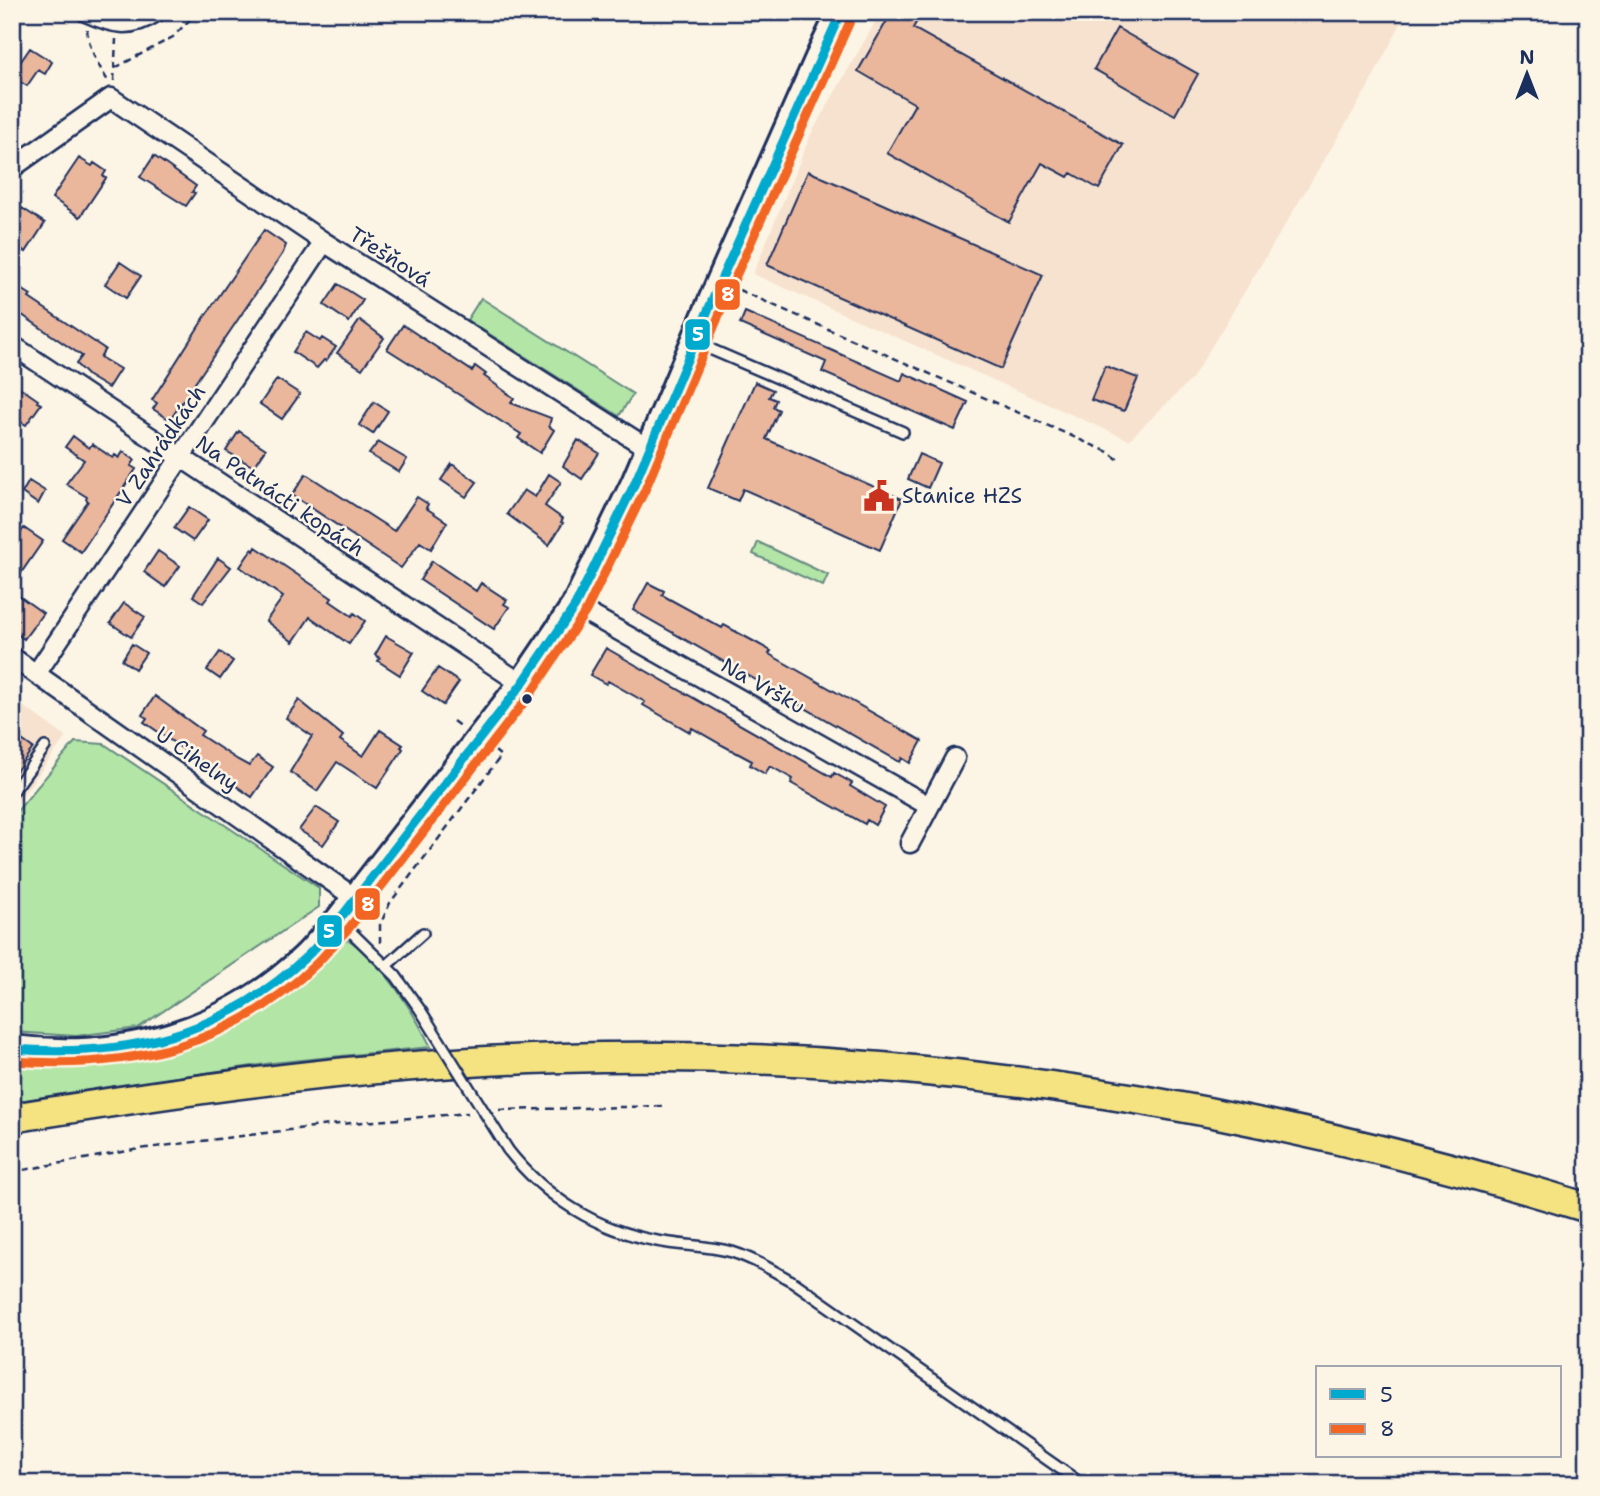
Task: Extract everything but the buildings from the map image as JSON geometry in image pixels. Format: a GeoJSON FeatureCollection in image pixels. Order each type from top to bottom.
{"type":"FeatureCollection","features":[{"type":"Feature","properties":{"kind":"main road"},"geometry":{"type":"LineString","coordinates":[[12,1049],[110,1051],[158,1041],[218,1019],[266,990],[308,954],[339,920],[522,684],[575,606],[616,523],[818,58],[841,12]]}},
{"type":"Feature","properties":{"kind":"main road"},"geometry":{"type":"LineString","coordinates":[[12,1118],[211,1086],[415,1065],[620,1057],[811,1062],[1015,1080],[1224,1113],[1398,1153],[1588,1208]]}},
{"type":"Feature","properties":{"kind":"street"},"geometry":{"type":"LineString","coordinates":[[86,19],[116,23],[136,22],[156,12]]}},
{"type":"Feature","properties":{"kind":"street","name":"Třešňová"},"geometry":{"type":"LineString","coordinates":[[12,168],[111,98],[324,242],[649,449]]}},
{"type":"Feature","properties":{"kind":"street","name":"V Zahrádkách"},"geometry":{"type":"LineString","coordinates":[[36,674],[324,242]]}},
{"type":"Feature","properties":{"kind":"street","name":"Na Patnácti kopách"},"geometry":{"type":"LineString","coordinates":[[12,345],[522,684]]}},
{"type":"Feature","properties":{"kind":"street","name":"Na Vršku"},"geometry":{"type":"LineString","coordinates":[[575,606],[929,806]]}},
{"type":"Feature","properties":{"kind":"street","name":"U Cihelny"},"geometry":{"type":"LineString","coordinates":[[12,657],[355,898]]}},
{"type":"Feature","properties":{"kind":"street"},"geometry":{"type":"LineString","coordinates":[[910,843],[955,758]]}},
{"type":"Feature","properties":{"kind":"lane"},"geometry":{"type":"LineString","coordinates":[[694,342],[903,432]]}},
{"type":"Feature","properties":{"kind":"lane"},"geometry":{"type":"LineString","coordinates":[[12,671],[36,674]]}},
{"type":"Feature","properties":{"kind":"lane"},"geometry":{"type":"LineString","coordinates":[[12,793],[45,747]]}},
{"type":"Feature","properties":{"kind":"lane"},"geometry":{"type":"LineString","coordinates":[[339,920],[404,985],[508,1150],[525,1171],[552,1196],[597,1223],[642,1239],[729,1252],[757,1262],[795,1283],[1082,1484]]}},
{"type":"Feature","properties":{"kind":"lane"},"geometry":{"type":"LineString","coordinates":[[386,965],[423,933]]}},
{"type":"Feature","properties":{"kind":"path"},"geometry":{"type":"LineString","coordinates":[[115,68],[173,37],[197,12]]}},
{"type":"Feature","properties":{"kind":"path"},"geometry":{"type":"LineString","coordinates":[[86,19],[88,40],[97,63],[114,89],[116,23]]}},
{"type":"Feature","properties":{"kind":"path"},"geometry":{"type":"LineString","coordinates":[[720,282],[1108,452],[1119,460]]}},
{"type":"Feature","properties":{"kind":"path"},"geometry":{"type":"LineString","coordinates":[[386,965],[380,934],[385,911],[501,756],[453,721]]}},
{"type":"Feature","properties":{"kind":"path"},"geometry":{"type":"LineString","coordinates":[[490,1111],[664,1106]]}},
{"type":"Feature","properties":{"kind":"path"},"geometry":{"type":"LineString","coordinates":[[12,1172],[166,1145],[329,1125],[477,1112]]}},
{"type":"Feature","properties":{"kind":"shaded area"},"geometry":{"type":"Polygon","coordinates":[[[881,12],[1407,12],[1367,89],[1192,379],[1129,440],[753,274],[811,134],[881,12]]]}},
{"type":"Feature","properties":{"kind":"shaded area"},"geometry":{"type":"Polygon","coordinates":[[[12,698],[66,737],[12,810],[12,698]]]}},
{"type":"Feature","properties":{"kind":"green space"},"geometry":{"type":"Polygon","coordinates":[[[481,298],[633,394],[619,416],[467,320],[481,298]]]}},
{"type":"Feature","properties":{"kind":"green space"},"geometry":{"type":"Polygon","coordinates":[[[758,542],[828,575],[823,586],[753,554],[758,542]]]}},
{"type":"Feature","properties":{"kind":"green space"},"geometry":{"type":"Polygon","coordinates":[[[75,742],[104,744],[319,888],[319,907],[138,1028],[76,1036],[12,1032],[12,817],[75,742]]]}},
{"type":"Feature","properties":{"kind":"green space"},"geometry":{"type":"Polygon","coordinates":[[[349,940],[386,975],[431,1047],[272,1063],[12,1102],[12,1061],[66,1066],[112,1063],[199,1043],[283,997],[334,945],[349,940]]]}},
{"type":"Feature","properties":{"kind":"transit line","name":"5"},"geometry":{"type":"LineString","coordinates":[[12,1049],[94,1050],[133,1045],[206,1023],[241,1006],[275,983],[311,952],[339,920],[522,684],[575,606],[634,485],[720,282],[841,12]]}},
{"type":"Feature","properties":{"kind":"transit line","name":"8"},"geometry":{"type":"LineString","coordinates":[[12,1061],[55,1063],[137,1056],[176,1047],[213,1033],[249,1015],[284,992],[317,963],[349,928],[532,692],[586,611],[645,490],[731,287],[852,17]]}},
{"type":"Feature","properties":{"kind":"place","name":"Stanice HZS"},"geometry":{"type":"Point","coordinates":[879,496]}}]}
